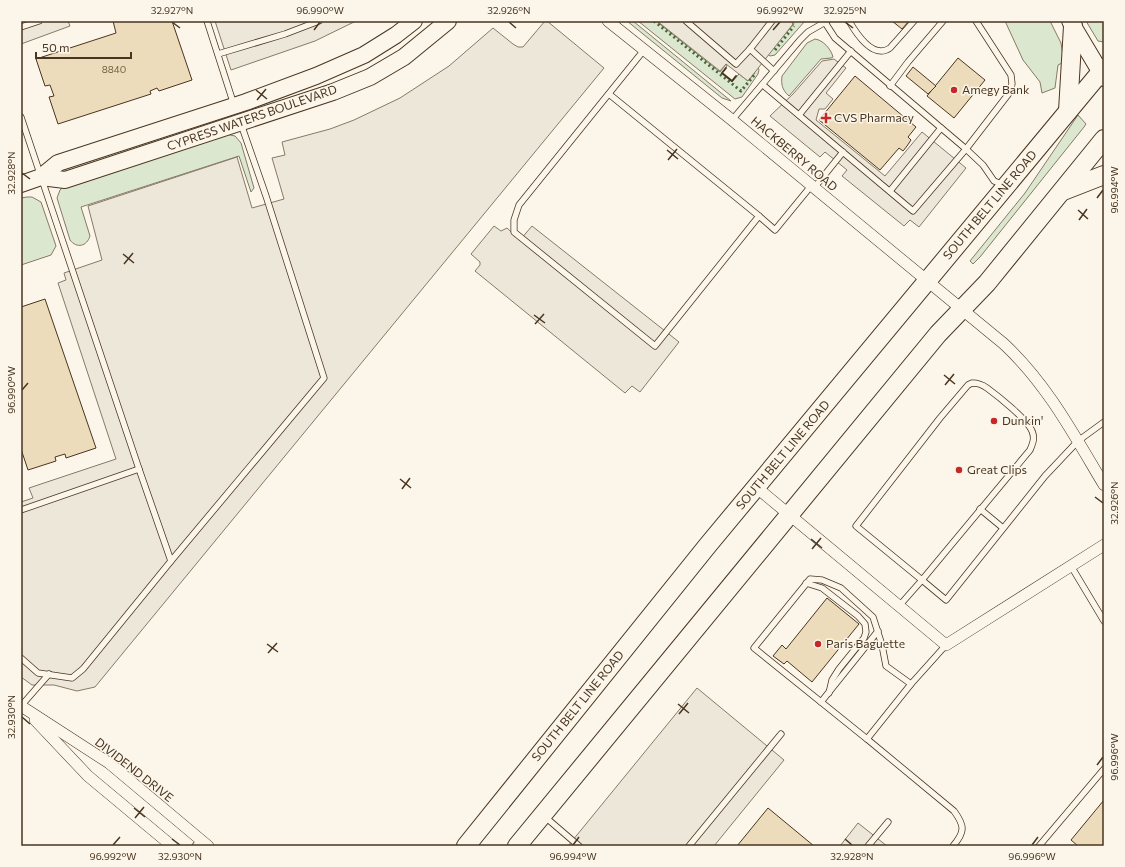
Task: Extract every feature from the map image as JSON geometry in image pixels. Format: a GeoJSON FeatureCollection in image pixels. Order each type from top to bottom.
{"type":"FeatureCollection","features":[{"type":"Feature","properties":{"kind":"main road"},"geometry":{"type":"LineString","coordinates":[[1068,111],[1072,23]]}},
{"type":"Feature","properties":{"kind":"main road","name":"SOUTH BELT LINE ROAD"},"geometry":{"type":"LineString","coordinates":[[466,846],[698,557],[1068,111],[1103,72]]}},
{"type":"Feature","properties":{"kind":"main road"},"geometry":{"type":"LineString","coordinates":[[517,846],[938,334],[986,283],[1104,139]]}},
{"type":"Feature","properties":{"kind":"main road"},"geometry":{"type":"LineString","coordinates":[[1062,192],[1104,175]]}},
{"type":"Feature","properties":{"kind":"street","name":"CYPRESS WATERS BOULEVARD"},"geometry":{"type":"LineString","coordinates":[[21,184],[41,177],[58,163],[234,106],[316,76],[364,55],[396,35],[414,21]]}},
{"type":"Feature","properties":{"kind":"street","name":"CYPRESS WATERS BOULEVARD"},"geometry":{"type":"LineString","coordinates":[[41,177],[65,180],[333,92],[370,77],[404,57],[448,21]]}},
{"type":"Feature","properties":{"kind":"street","name":"HACKBERRY ROAD"},"geometry":{"type":"LineString","coordinates":[[608,21],[962,308],[1019,358],[1058,407],[1104,485]]}},
{"type":"Feature","properties":{"kind":"street"},"geometry":{"type":"LineString","coordinates":[[1072,23],[1103,72]]}},
{"type":"Feature","properties":{"kind":"street"},"geometry":{"type":"LineString","coordinates":[[234,106],[240,123]]}},
{"type":"Feature","properties":{"kind":"street"},"geometry":{"type":"LineString","coordinates":[[756,487],[946,645],[1104,545]]}},
{"type":"Feature","properties":{"kind":"street"},"geometry":{"type":"LineString","coordinates":[[21,706],[88,776],[172,846]]}},
{"type":"Feature","properties":{"kind":"street","name":"DIVIDEND DRIVE"},"geometry":{"type":"LineString","coordinates":[[21,706],[109,763],[201,844]]}},
{"type":"Feature","properties":{"kind":"lane"},"geometry":{"type":"LineString","coordinates":[[21,27],[39,21]]}},
{"type":"Feature","properties":{"kind":"lane"},"geometry":{"type":"LineString","coordinates":[[207,21],[234,106]]}},
{"type":"Feature","properties":{"kind":"lane"},"geometry":{"type":"LineString","coordinates":[[218,54],[285,34],[319,21]]}},
{"type":"Feature","properties":{"kind":"lane"},"geometry":{"type":"LineString","coordinates":[[686,21],[736,64],[772,21]]}},
{"type":"Feature","properties":{"kind":"lane"},"geometry":{"type":"LineString","coordinates":[[732,120],[808,32],[825,21],[835,38],[966,149],[983,165],[994,181],[1006,186]]}},
{"type":"Feature","properties":{"kind":"lane"},"geometry":{"type":"LineString","coordinates":[[849,21],[863,41],[874,49],[880,51],[885,51],[890,48],[914,21]]}},
{"type":"Feature","properties":{"kind":"lane"},"geometry":{"type":"LineString","coordinates":[[890,86],[908,62],[943,21]]}},
{"type":"Feature","properties":{"kind":"lane"},"geometry":{"type":"LineString","coordinates":[[763,85],[914,211],[966,149],[1010,92],[1012,84],[1011,75],[976,21]]}},
{"type":"Feature","properties":{"kind":"lane"},"geometry":{"type":"LineString","coordinates":[[750,49],[774,71]]}},
{"type":"Feature","properties":{"kind":"lane"},"geometry":{"type":"LineString","coordinates":[[644,50],[519,205],[514,220],[514,232],[655,346],[759,216]]}},
{"type":"Feature","properties":{"kind":"lane"},"geometry":{"type":"LineString","coordinates":[[799,115],[851,51]]}},
{"type":"Feature","properties":{"kind":"lane"},"geometry":{"type":"LineString","coordinates":[[609,94],[775,230],[843,152]]}},
{"type":"Feature","properties":{"kind":"lane"},"geometry":{"type":"LineString","coordinates":[[21,117],[171,561]]}},
{"type":"Feature","properties":{"kind":"lane"},"geometry":{"type":"LineString","coordinates":[[21,658],[38,673],[72,678],[83,669],[324,378],[269,204],[240,123]]}},
{"type":"Feature","properties":{"kind":"lane"},"geometry":{"type":"LineString","coordinates":[[890,191],[941,128]]}},
{"type":"Feature","properties":{"kind":"lane"},"geometry":{"type":"LineString","coordinates":[[898,606],[922,580],[1030,450],[1034,438],[1032,430],[1026,420],[986,388],[977,383],[968,385],[940,418],[856,526],[922,580],[946,600],[1045,476],[1078,441],[1104,422]]}},
{"type":"Feature","properties":{"kind":"lane"},"geometry":{"type":"LineString","coordinates":[[21,510],[139,469]]}},
{"type":"Feature","properties":{"kind":"lane"},"geometry":{"type":"LineString","coordinates":[[980,509],[1003,528]]}},
{"type":"Feature","properties":{"kind":"lane"},"geometry":{"type":"LineString","coordinates":[[1071,566],[1104,621]]}},
{"type":"Feature","properties":{"kind":"lane"},"geometry":{"type":"LineString","coordinates":[[911,684],[886,666],[878,631],[873,618],[841,588],[822,580],[810,579],[754,648],[954,811],[961,821],[961,836],[953,846]]}},
{"type":"Feature","properties":{"kind":"lane"},"geometry":{"type":"LineString","coordinates":[[806,584],[822,588],[858,616],[865,624],[866,632],[864,638],[832,680],[829,693]]}},
{"type":"Feature","properties":{"kind":"lane"},"geometry":{"type":"LineString","coordinates":[[821,702],[878,631]]}},
{"type":"Feature","properties":{"kind":"lane"},"geometry":{"type":"LineString","coordinates":[[867,739],[911,684],[946,645]]}},
{"type":"Feature","properties":{"kind":"lane"},"geometry":{"type":"LineString","coordinates":[[21,706],[49,674]]}},
{"type":"Feature","properties":{"kind":"lane"},"geometry":{"type":"LineString","coordinates":[[689,846],[781,734]]}},
{"type":"Feature","properties":{"kind":"lane"},"geometry":{"type":"LineString","coordinates":[[1039,846],[1104,769]]}},
{"type":"Feature","properties":{"kind":"lane"},"geometry":{"type":"LineString","coordinates":[[542,815],[579,846]]}},
{"type":"Feature","properties":{"kind":"lane"},"geometry":{"type":"LineString","coordinates":[[868,846],[888,822]]}},
{"type":"Feature","properties":{"kind":"green space"},"geometry":{"type":"Polygon","coordinates":[[[627,21],[633,21],[731,101],[722,98],[627,21]]]}},
{"type":"Feature","properties":{"kind":"green space"},"geometry":{"type":"Polygon","coordinates":[[[638,21],[656,21],[720,72],[726,64],[727,66],[722,73],[732,82],[739,74],[748,81],[755,73],[746,65],[757,65],[759,70],[758,74],[742,97],[735,99],[638,21]]]}},
{"type":"Feature","properties":{"kind":"green space"},"geometry":{"type":"Polygon","coordinates":[[[792,21],[805,21],[775,55],[770,56],[767,54],[794,24],[792,21]]]}},
{"type":"Feature","properties":{"kind":"green space"},"geometry":{"type":"Polygon","coordinates":[[[1005,21],[1050,21],[1061,43],[1064,62],[1058,65],[1055,88],[1042,93],[1040,82],[1023,60],[1005,21]]]}},
{"type":"Feature","properties":{"kind":"green space"},"geometry":{"type":"Polygon","coordinates":[[[1086,21],[1104,21],[1104,42],[1098,41],[1086,21]]]}},
{"type":"Feature","properties":{"kind":"green space"},"geometry":{"type":"Polygon","coordinates":[[[815,39],[826,45],[833,57],[821,59],[789,96],[782,87],[782,76],[807,43],[815,39]]]}},
{"type":"Feature","properties":{"kind":"green space"},"geometry":{"type":"Polygon","coordinates":[[[1078,115],[1086,124],[1084,127],[973,264],[970,261],[1025,193],[1078,115]]]}},
{"type":"Feature","properties":{"kind":"green space"},"geometry":{"type":"Polygon","coordinates":[[[226,134],[235,136],[241,143],[254,188],[251,192],[239,156],[81,207],[90,236],[89,239],[82,245],[76,245],[70,240],[57,198],[60,190],[64,186],[226,134]]]}},
{"type":"Feature","properties":{"kind":"green space"},"geometry":{"type":"Polygon","coordinates":[[[32,197],[41,202],[56,246],[51,255],[21,265],[21,198],[32,197]]]}},
{"type":"Feature","properties":{"kind":"shaded area"},"geometry":{"type":"Polygon","coordinates":[[[21,21],[68,21],[70,26],[21,44],[21,21]]]}},
{"type":"Feature","properties":{"kind":"shaded area"},"geometry":{"type":"Polygon","coordinates":[[[215,21],[356,21],[315,41],[231,70],[215,21]]]}},
{"type":"Feature","properties":{"kind":"shaded area"},"geometry":{"type":"Polygon","coordinates":[[[545,21],[547,21],[604,68],[95,687],[77,691],[54,685],[32,685],[21,677],[21,502],[33,498],[29,488],[116,459],[58,283],[66,280],[64,273],[102,260],[88,206],[237,157],[252,208],[284,199],[272,158],[285,155],[282,142],[330,129],[354,120],[400,98],[449,66],[493,28],[513,44],[518,47],[523,47],[545,21]]]}},
{"type":"Feature","properties":{"kind":"shaded area"},"geometry":{"type":"Polygon","coordinates":[[[657,21],[791,21],[793,24],[748,81],[726,64],[720,71],[657,21]]]}},
{"type":"Feature","properties":{"kind":"shaded area"},"geometry":{"type":"Polygon","coordinates":[[[834,59],[846,68],[826,93],[833,99],[825,109],[819,109],[816,120],[885,176],[922,132],[966,168],[919,227],[910,220],[904,226],[842,176],[847,170],[825,152],[820,157],[770,116],[793,94],[822,61],[834,59]]]}},
{"type":"Feature","properties":{"kind":"shaded area"},"geometry":{"type":"Polygon","coordinates":[[[494,226],[501,231],[507,228],[520,240],[532,226],[679,342],[640,392],[632,386],[625,393],[475,271],[480,265],[480,262],[471,254],[494,226]]]}},
{"type":"Feature","properties":{"kind":"shaded area"},"geometry":{"type":"Polygon","coordinates":[[[697,688],[784,760],[714,846],[568,846],[697,688]]]}},
{"type":"Feature","properties":{"kind":"shaded area"},"geometry":{"type":"Polygon","coordinates":[[[858,823],[887,846],[840,846],[858,823]]]}},
{"type":"Feature","properties":{"kind":"building"},"geometry":{"type":"Polygon","coordinates":[[[113,21],[172,21],[192,80],[159,91],[157,88],[150,91],[151,94],[58,124],[49,97],[54,96],[50,85],[45,86],[36,59],[116,33],[113,21]]]}},
{"type":"Feature","properties":{"kind":"building"},"geometry":{"type":"Polygon","coordinates":[[[892,21],[909,21],[902,29],[892,21]]]}},
{"type":"Feature","properties":{"kind":"building","name":"Amegy Bank"},"geometry":{"type":"Polygon","coordinates":[[[958,58],[985,80],[954,118],[927,96],[958,58]]]}},
{"type":"Feature","properties":{"kind":"building"},"geometry":{"type":"Polygon","coordinates":[[[913,67],[936,86],[928,94],[906,76],[913,67]]]}},
{"type":"Feature","properties":{"kind":"building","name":"CVS Pharmacy"},"geometry":{"type":"Polygon","coordinates":[[[855,76],[916,127],[908,137],[911,140],[903,151],[899,148],[880,170],[819,120],[855,76]]]}},
{"type":"Feature","properties":{"kind":"building"},"geometry":{"type":"Polygon","coordinates":[[[45,299],[96,448],[66,458],[65,454],[55,457],[56,461],[28,470],[21,449],[21,307],[45,299]]]}},
{"type":"Feature","properties":{"kind":"building"},"geometry":{"type":"Polygon","coordinates":[[[827,598],[859,624],[812,682],[787,661],[784,664],[773,656],[782,645],[786,649],[827,598]]]}},
{"type":"Feature","properties":{"kind":"building"},"geometry":{"type":"Polygon","coordinates":[[[1104,800],[1104,846],[1078,846],[1071,840],[1104,800]]]}},
{"type":"Feature","properties":{"kind":"building"},"geometry":{"type":"Polygon","coordinates":[[[768,808],[814,846],[737,846],[768,808]]]}},
{"type":"Feature","properties":{"kind":"hedge"},"geometry":{"type":"LineString","coordinates":[[654,21],[741,91],[756,73]]}},
{"type":"Feature","properties":{"kind":"hedge"},"geometry":{"type":"LineString","coordinates":[[775,50],[794,26]]}},
{"type":"Feature","properties":{"kind":"wall"},"geometry":{"type":"LineString","coordinates":[[726,68],[722,73],[732,81],[736,76]]}},
{"type":"Feature","properties":{"kind":"place","name":"Amegy Bank"},"geometry":{"type":"Point","coordinates":[954,90]}},
{"type":"Feature","properties":{"kind":"place","name":"CVS Pharmacy"},"geometry":{"type":"Point","coordinates":[826,118]}},
{"type":"Feature","properties":{"kind":"place","name":"Dunkin'"},"geometry":{"type":"Point","coordinates":[994,421]}},
{"type":"Feature","properties":{"kind":"place","name":"Great Clips"},"geometry":{"type":"Point","coordinates":[959,470]}},
{"type":"Feature","properties":{"kind":"place","name":"Paris Baguette"},"geometry":{"type":"Point","coordinates":[818,644]}}]}
